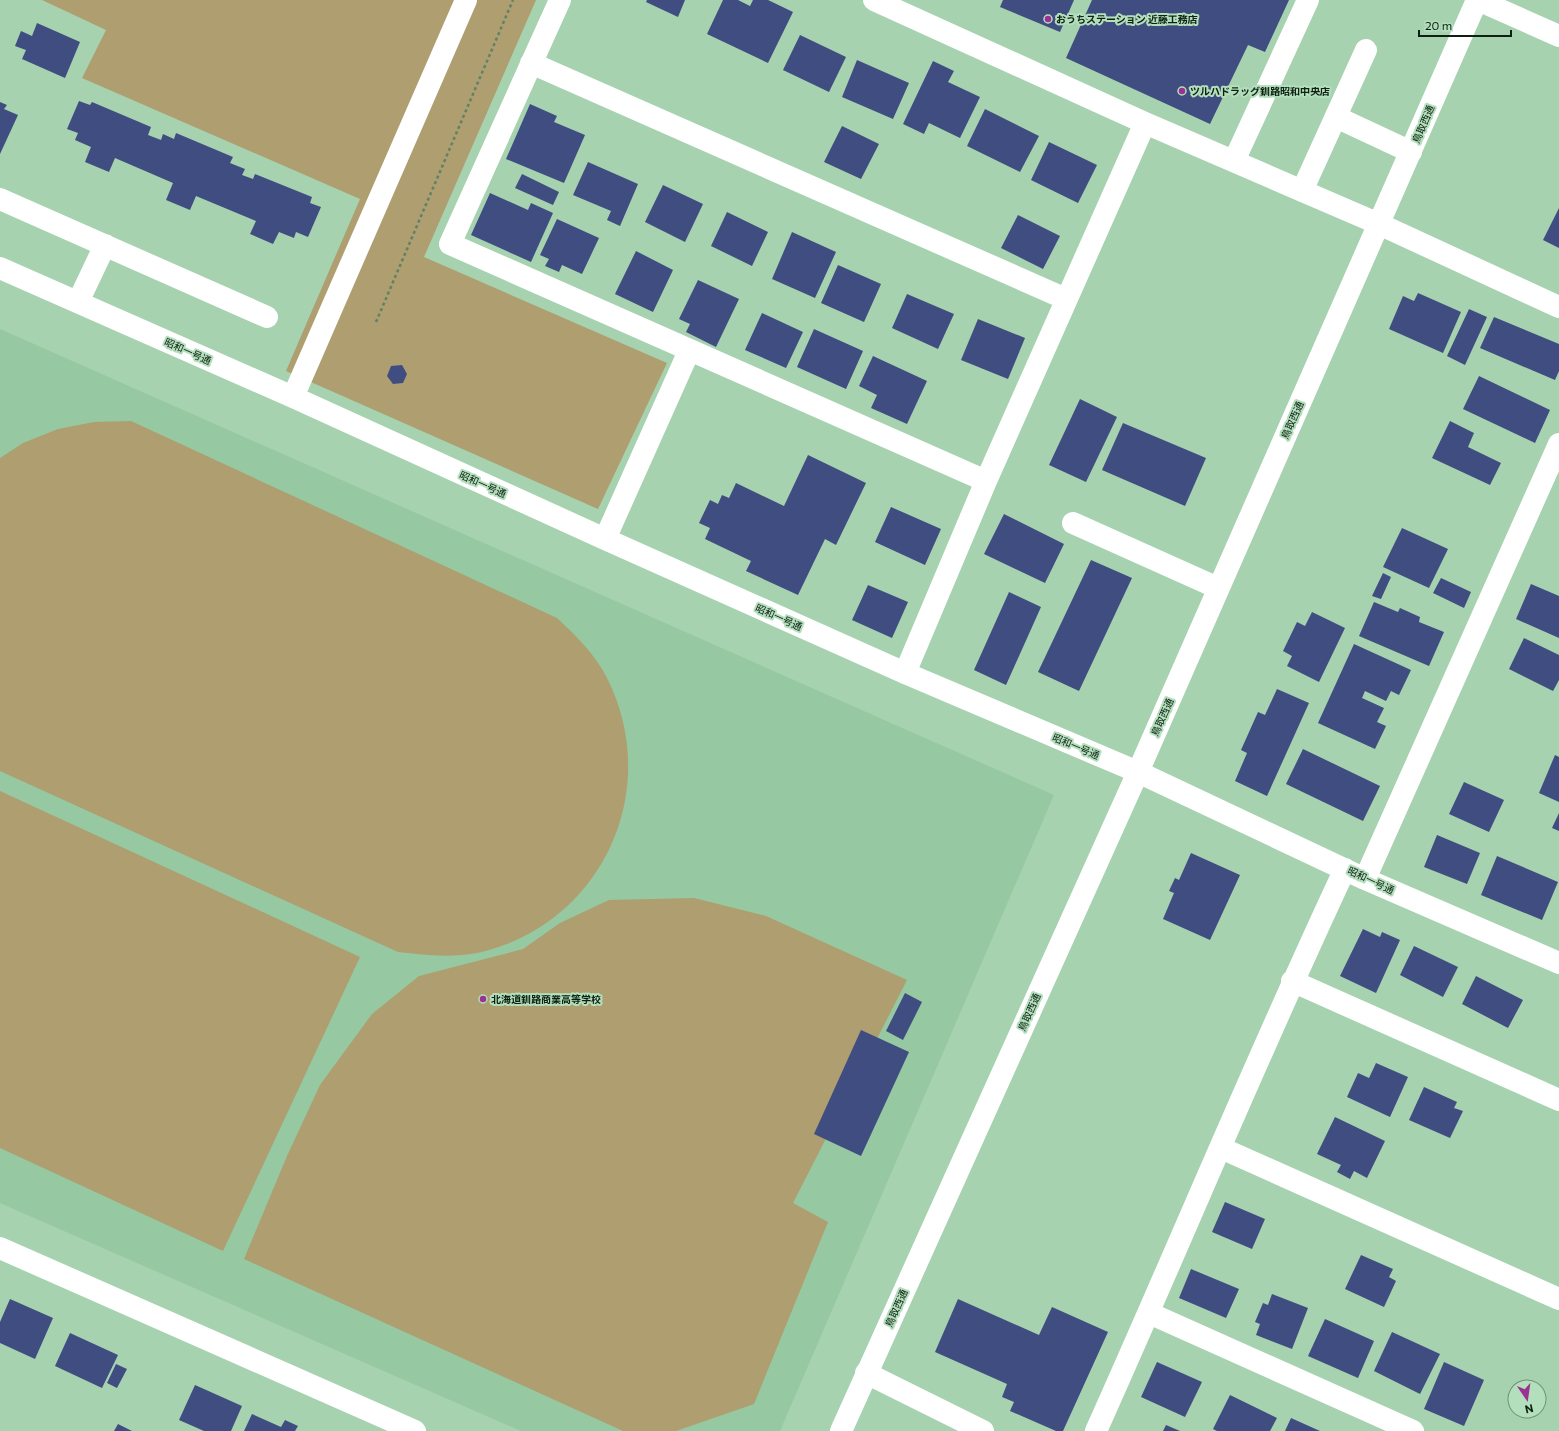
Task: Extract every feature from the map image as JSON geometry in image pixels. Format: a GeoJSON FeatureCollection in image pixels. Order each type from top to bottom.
{"type":"FeatureCollection","features":[{"type":"Feature","properties":{"kind":"street"},"geometry":{"type":"LineString","coordinates":[[293,397],[466,0]]}},
{"type":"Feature","properties":{"kind":"street"},"geometry":{"type":"LineString","coordinates":[[560,0],[450,244],[689,351],[986,481]]}},
{"type":"Feature","properties":{"kind":"street"},"geometry":{"type":"LineString","coordinates":[[874,0],[1145,123],[1379,224],[1559,307]]}},
{"type":"Feature","properties":{"kind":"street"},"geometry":{"type":"LineString","coordinates":[[1234,161],[1308,0]]}},
{"type":"Feature","properties":{"kind":"street"},"geometry":{"type":"LineString","coordinates":[[1477,0],[1559,36]]}},
{"type":"Feature","properties":{"kind":"street","name":"鳥取西通"},"geometry":{"type":"LineString","coordinates":[[840,1431],[1138,772],[1477,0]]}},
{"type":"Feature","properties":{"kind":"street"},"geometry":{"type":"LineString","coordinates":[[1302,191],[1366,50]]}},
{"type":"Feature","properties":{"kind":"street"},"geometry":{"type":"LineString","coordinates":[[531,63],[1066,299]]}},
{"type":"Feature","properties":{"kind":"street"},"geometry":{"type":"LineString","coordinates":[[1336,117],[1411,152]]}},
{"type":"Feature","properties":{"kind":"street"},"geometry":{"type":"LineString","coordinates":[[905,673],[986,481],[1145,123]]}},
{"type":"Feature","properties":{"kind":"street"},"geometry":{"type":"LineString","coordinates":[[0,199],[267,317]]}},
{"type":"Feature","properties":{"kind":"street"},"geometry":{"type":"LineString","coordinates":[[78,302],[105,245]]}},
{"type":"Feature","properties":{"kind":"street","name":"昭和一号通"},"geometry":{"type":"LineString","coordinates":[[0,268],[293,397],[905,673],[1138,772],[1365,879],[1557,957]]}},
{"type":"Feature","properties":{"kind":"street"},"geometry":{"type":"LineString","coordinates":[[605,539],[689,351]]}},
{"type":"Feature","properties":{"kind":"street"},"geometry":{"type":"LineString","coordinates":[[1365,879],[1559,444]]}},
{"type":"Feature","properties":{"kind":"street"},"geometry":{"type":"LineString","coordinates":[[1073,523],[1218,588]]}},
{"type":"Feature","properties":{"kind":"street"},"geometry":{"type":"LineString","coordinates":[[1096,1431],[1221,1148],[1292,981],[1345,869]]}},
{"type":"Feature","properties":{"kind":"street"},"geometry":{"type":"LineString","coordinates":[[1292,981],[1559,1100]]}},
{"type":"Feature","properties":{"kind":"street"},"geometry":{"type":"LineString","coordinates":[[1221,1148],[1559,1298]]}},
{"type":"Feature","properties":{"kind":"street"},"geometry":{"type":"LineString","coordinates":[[0,1248],[403,1429]]}},
{"type":"Feature","properties":{"kind":"street"},"geometry":{"type":"LineString","coordinates":[[1149,1313],[1413,1431]]}},
{"type":"Feature","properties":{"kind":"street"},"geometry":{"type":"LineString","coordinates":[[866,1373],[983,1431]]}},
{"type":"Feature","properties":{"kind":"path"},"geometry":{"type":"LineString","coordinates":[[376,322],[513,0]]}},
{"type":"Feature","properties":{"kind":"shaded area"},"geometry":{"type":"Polygon","coordinates":[[[42,0],[536,0],[424,257],[667,363],[598,509],[286,371],[360,199],[82,78],[106,30],[42,0]]]}},
{"type":"Feature","properties":{"kind":"shaded area","name":"北海道釧路商業高等学校"},"geometry":{"type":"Polygon","coordinates":[[[0,329],[1054,795],[780,1431],[521,1431],[0,1203],[0,329]]]}},
{"type":"Feature","properties":{"kind":"shaded area"},"geometry":{"type":"Polygon","coordinates":[[[131,421],[557,618],[585,646],[597,661],[607,678],[623,721],[628,765],[624,808],[610,848],[588,884],[558,915],[521,938],[477,953],[447,956],[398,952],[0,771],[0,458],[23,443],[58,429],[94,422],[131,421]]]}},
{"type":"Feature","properties":{"kind":"shaded area"},"geometry":{"type":"Polygon","coordinates":[[[0,791],[360,957],[223,1251],[0,1148],[0,791]]]}},
{"type":"Feature","properties":{"kind":"shaded area"},"geometry":{"type":"Polygon","coordinates":[[[694,898],[766,916],[907,980],[793,1203],[828,1222],[754,1404],[676,1431],[623,1431],[244,1259],[287,1156],[320,1085],[372,1014],[419,976],[523,949],[560,923],[609,900],[694,898]]]}},
{"type":"Feature","properties":{"kind":"building"},"geometry":{"type":"Polygon","coordinates":[[[647,0],[685,0],[678,17],[646,2],[647,0]]]}},
{"type":"Feature","properties":{"kind":"building"},"geometry":{"type":"Polygon","coordinates":[[[723,0],[738,0],[750,6],[753,0],[768,0],[793,12],[768,63],[707,34],[723,0]]]}},
{"type":"Feature","properties":{"kind":"building","name":"おうちステーション 近藤工務店"},"geometry":{"type":"Polygon","coordinates":[[[1003,0],[1074,0],[1060,32],[1000,7],[1003,0]]]}},
{"type":"Feature","properties":{"kind":"building","name":"ツルハドラッグ釧路昭和中央店"},"geometry":{"type":"Polygon","coordinates":[[[1092,0],[1289,0],[1265,52],[1248,45],[1210,124],[1066,58],[1092,0]]]}},
{"type":"Feature","properties":{"kind":"building"},"geometry":{"type":"Polygon","coordinates":[[[37,23],[80,42],[65,78],[22,59],[26,50],[15,46],[21,31],[32,36],[37,23]]]}},
{"type":"Feature","properties":{"kind":"building"},"geometry":{"type":"Polygon","coordinates":[[[800,35],[846,57],[829,92],[783,70],[800,35]]]}},
{"type":"Feature","properties":{"kind":"building"},"geometry":{"type":"Polygon","coordinates":[[[857,60],[909,83],[893,119],[842,97],[857,60]]]}},
{"type":"Feature","properties":{"kind":"building"},"geometry":{"type":"Polygon","coordinates":[[[933,61],[954,71],[948,82],[980,97],[960,138],[929,123],[924,134],[903,124],[933,61]]]}},
{"type":"Feature","properties":{"kind":"building"},"geometry":{"type":"Polygon","coordinates":[[[79,101],[90,105],[92,102],[151,127],[148,135],[161,140],[163,134],[174,139],[176,133],[233,157],[230,163],[245,169],[242,175],[253,179],[255,174],[312,197],[310,203],[321,207],[308,237],[296,232],[294,238],[279,232],[273,244],[250,234],[256,221],[196,196],[190,210],[166,200],[173,183],[115,158],[109,172],[85,162],[91,147],[75,140],[78,133],[67,129],[79,101]]]}},
{"type":"Feature","properties":{"kind":"building"},"geometry":{"type":"Polygon","coordinates":[[[0,102],[7,105],[4,109],[18,115],[0,154],[0,102]]]}},
{"type":"Feature","properties":{"kind":"building"},"geometry":{"type":"Polygon","coordinates":[[[530,104],[557,116],[554,122],[585,135],[564,183],[506,159],[530,104]]]}},
{"type":"Feature","properties":{"kind":"building"},"geometry":{"type":"Polygon","coordinates":[[[985,109],[1039,136],[1020,172],[967,146],[985,109]]]}},
{"type":"Feature","properties":{"kind":"building"},"geometry":{"type":"Polygon","coordinates":[[[842,126],[879,144],[861,179],[824,162],[842,126]]]}},
{"type":"Feature","properties":{"kind":"building"},"geometry":{"type":"Polygon","coordinates":[[[1049,142],[1097,165],[1078,203],[1031,180],[1049,142]]]}},
{"type":"Feature","properties":{"kind":"building"},"geometry":{"type":"Polygon","coordinates":[[[588,162],[638,184],[620,226],[607,220],[611,211],[573,195],[588,162]]]}},
{"type":"Feature","properties":{"kind":"building"},"geometry":{"type":"Polygon","coordinates":[[[522,174],[559,192],[553,205],[515,188],[522,174]]]}},
{"type":"Feature","properties":{"kind":"building"},"geometry":{"type":"Polygon","coordinates":[[[663,185],[703,204],[685,242],[645,222],[663,185]]]}},
{"type":"Feature","properties":{"kind":"building"},"geometry":{"type":"Polygon","coordinates":[[[490,193],[528,210],[531,203],[553,213],[531,262],[471,235],[490,193]]]}},
{"type":"Feature","properties":{"kind":"building"},"geometry":{"type":"Polygon","coordinates":[[[1559,208],[1559,248],[1543,240],[1559,208]]]}},
{"type":"Feature","properties":{"kind":"building"},"geometry":{"type":"Polygon","coordinates":[[[727,212],[768,232],[752,266],[711,246],[727,212]]]}},
{"type":"Feature","properties":{"kind":"building"},"geometry":{"type":"Polygon","coordinates":[[[1018,215],[1060,236],[1043,269],[1001,248],[1018,215]]]}},
{"type":"Feature","properties":{"kind":"building"},"geometry":{"type":"Polygon","coordinates":[[[557,219],[599,238],[582,274],[562,265],[559,272],[545,266],[549,259],[540,255],[557,219]]]}},
{"type":"Feature","properties":{"kind":"building"},"geometry":{"type":"Polygon","coordinates":[[[792,232],[836,252],[815,298],[772,279],[792,232]]]}},
{"type":"Feature","properties":{"kind":"building"},"geometry":{"type":"Polygon","coordinates":[[[636,251],[673,270],[653,312],[615,294],[636,251]]]}},
{"type":"Feature","properties":{"kind":"building"},"geometry":{"type":"Polygon","coordinates":[[[838,265],[881,284],[864,322],[821,303],[838,265]]]}},
{"type":"Feature","properties":{"kind":"building"},"geometry":{"type":"Polygon","coordinates":[[[698,280],[739,299],[716,347],[686,332],[690,324],[679,319],[698,280]]]}},
{"type":"Feature","properties":{"kind":"building"},"geometry":{"type":"Polygon","coordinates":[[[1418,293],[1461,312],[1443,353],[1389,329],[1403,296],[1414,301],[1418,293]]]}},
{"type":"Feature","properties":{"kind":"building"},"geometry":{"type":"Polygon","coordinates":[[[907,294],[954,314],[938,349],[892,328],[907,294]]]}},
{"type":"Feature","properties":{"kind":"building"},"geometry":{"type":"Polygon","coordinates":[[[1469,309],[1487,317],[1465,365],[1447,356],[1469,309]]]}},
{"type":"Feature","properties":{"kind":"building"},"geometry":{"type":"Polygon","coordinates":[[[762,313],[803,332],[786,368],[745,350],[762,313]]]}},
{"type":"Feature","properties":{"kind":"building"},"geometry":{"type":"Polygon","coordinates":[[[1494,317],[1559,344],[1559,371],[1555,380],[1480,348],[1494,317]]]}},
{"type":"Feature","properties":{"kind":"building"},"geometry":{"type":"Polygon","coordinates":[[[978,319],[1025,338],[1008,379],[961,360],[978,319]]]}},
{"type":"Feature","properties":{"kind":"building"},"geometry":{"type":"Polygon","coordinates":[[[814,329],[863,351],[846,389],[797,367],[814,329]]]}},
{"type":"Feature","properties":{"kind":"building"},"geometry":{"type":"Polygon","coordinates":[[[873,356],[927,381],[907,424],[871,408],[877,395],[859,386],[873,356]]]}},
{"type":"Feature","properties":{"kind":"building"},"geometry":{"type":"Polygon","coordinates":[[[402,365],[407,374],[403,383],[393,384],[387,376],[391,366],[402,365]]]}},
{"type":"Feature","properties":{"kind":"building"},"geometry":{"type":"Polygon","coordinates":[[[1479,376],[1550,410],[1535,443],[1463,409],[1479,376]]]}},
{"type":"Feature","properties":{"kind":"building"},"geometry":{"type":"Polygon","coordinates":[[[1080,399],[1117,417],[1086,482],[1049,465],[1080,399]]]}},
{"type":"Feature","properties":{"kind":"building"},"geometry":{"type":"Polygon","coordinates":[[[1450,421],[1474,433],[1468,447],[1501,463],[1490,485],[1432,458],[1450,421]]]}},
{"type":"Feature","properties":{"kind":"building"},"geometry":{"type":"Polygon","coordinates":[[[1123,423],[1206,458],[1185,506],[1102,470],[1123,423]]]}},
{"type":"Feature","properties":{"kind":"building"},"geometry":{"type":"Polygon","coordinates":[[[808,455],[866,483],[836,545],[825,539],[798,595],[746,571],[751,561],[705,539],[710,528],[699,523],[710,500],[718,504],[722,495],[729,498],[736,483],[784,506],[808,455]]]}},
{"type":"Feature","properties":{"kind":"building"},"geometry":{"type":"Polygon","coordinates":[[[891,507],[941,529],[925,565],[875,542],[891,507]]]}},
{"type":"Feature","properties":{"kind":"building"},"geometry":{"type":"Polygon","coordinates":[[[1004,514],[1064,544],[1045,583],[984,554],[1004,514]]]}},
{"type":"Feature","properties":{"kind":"building"},"geometry":{"type":"Polygon","coordinates":[[[1402,528],[1448,549],[1429,588],[1383,567],[1402,528]]]}},
{"type":"Feature","properties":{"kind":"building"},"geometry":{"type":"Polygon","coordinates":[[[1091,560],[1132,578],[1079,691],[1038,672],[1091,560]]]}},
{"type":"Feature","properties":{"kind":"building"},"geometry":{"type":"Polygon","coordinates":[[[1383,573],[1391,577],[1381,599],[1372,596],[1383,573]]]}},
{"type":"Feature","properties":{"kind":"building"},"geometry":{"type":"Polygon","coordinates":[[[1441,578],[1471,592],[1464,608],[1433,593],[1441,578]]]}},
{"type":"Feature","properties":{"kind":"building"},"geometry":{"type":"Polygon","coordinates":[[[1531,584],[1559,596],[1559,638],[1516,619],[1531,584]]]}},
{"type":"Feature","properties":{"kind":"building"},"geometry":{"type":"Polygon","coordinates":[[[868,585],[908,602],[892,638],[852,620],[868,585]]]}},
{"type":"Feature","properties":{"kind":"building"},"geometry":{"type":"Polygon","coordinates":[[[1009,592],[1041,607],[1006,685],[974,670],[1009,592]]]}},
{"type":"Feature","properties":{"kind":"building"},"geometry":{"type":"Polygon","coordinates":[[[1374,602],[1398,612],[1400,608],[1420,617],[1419,622],[1444,632],[1429,666],[1359,636],[1374,602]]]}},
{"type":"Feature","properties":{"kind":"building"},"geometry":{"type":"Polygon","coordinates":[[[1312,612],[1345,628],[1319,682],[1287,666],[1292,656],[1283,651],[1297,622],[1305,626],[1312,612]]]}},
{"type":"Feature","properties":{"kind":"building"},"geometry":{"type":"Polygon","coordinates":[[[1524,638],[1559,655],[1559,680],[1553,691],[1509,669],[1524,638]]]}},
{"type":"Feature","properties":{"kind":"building"},"geometry":{"type":"Polygon","coordinates":[[[1354,644],[1411,670],[1399,695],[1391,691],[1386,701],[1365,691],[1362,698],[1384,708],[1377,722],[1386,726],[1375,749],[1318,723],[1354,644]]]}},
{"type":"Feature","properties":{"kind":"building"},"geometry":{"type":"Polygon","coordinates":[[[1277,689],[1309,703],[1267,796],[1235,781],[1247,753],[1241,750],[1258,712],[1265,715],[1277,689]]]}},
{"type":"Feature","properties":{"kind":"building"},"geometry":{"type":"Polygon","coordinates":[[[1303,749],[1380,786],[1363,821],[1286,784],[1303,749]]]}},
{"type":"Feature","properties":{"kind":"building"},"geometry":{"type":"Polygon","coordinates":[[[1555,755],[1559,757],[1559,802],[1539,793],[1555,755]]]}},
{"type":"Feature","properties":{"kind":"building"},"geometry":{"type":"Polygon","coordinates":[[[1464,782],[1504,800],[1489,832],[1449,814],[1464,782]]]}},
{"type":"Feature","properties":{"kind":"building"},"geometry":{"type":"Polygon","coordinates":[[[1559,813],[1559,831],[1552,828],[1559,813]]]}},
{"type":"Feature","properties":{"kind":"building"},"geometry":{"type":"Polygon","coordinates":[[[1437,835],[1480,853],[1467,884],[1424,867],[1437,835]]]}},
{"type":"Feature","properties":{"kind":"building"},"geometry":{"type":"Polygon","coordinates":[[[1191,853],[1240,875],[1210,940],[1163,919],[1174,893],[1169,891],[1175,878],[1179,880],[1191,853]]]}},
{"type":"Feature","properties":{"kind":"building"},"geometry":{"type":"Polygon","coordinates":[[[1497,856],[1558,882],[1542,920],[1481,895],[1497,856]]]}},
{"type":"Feature","properties":{"kind":"building"},"geometry":{"type":"Polygon","coordinates":[[[1363,929],[1380,937],[1382,932],[1400,940],[1376,993],[1340,976],[1363,929]]]}},
{"type":"Feature","properties":{"kind":"building"},"geometry":{"type":"Polygon","coordinates":[[[1414,946],[1458,967],[1443,997],[1400,975],[1414,946]]]}},
{"type":"Feature","properties":{"kind":"building"},"geometry":{"type":"Polygon","coordinates":[[[1476,976],[1523,1000],[1508,1028],[1462,1004],[1476,976]]]}},
{"type":"Feature","properties":{"kind":"building"},"geometry":{"type":"Polygon","coordinates":[[[905,993],[922,1002],[903,1040],[886,1031],[905,993]]]}},
{"type":"Feature","properties":{"kind":"building"},"geometry":{"type":"Polygon","coordinates":[[[861,1030],[909,1052],[861,1156],[814,1134],[861,1030]]]}},
{"type":"Feature","properties":{"kind":"building"},"geometry":{"type":"Polygon","coordinates":[[[1376,1063],[1408,1077],[1390,1117],[1347,1097],[1358,1073],[1369,1078],[1376,1063]]]}},
{"type":"Feature","properties":{"kind":"building"},"geometry":{"type":"Polygon","coordinates":[[[1424,1087],[1457,1102],[1454,1108],[1463,1111],[1450,1138],[1409,1120],[1424,1087]]]}},
{"type":"Feature","properties":{"kind":"building"},"geometry":{"type":"Polygon","coordinates":[[[1335,1117],[1385,1141],[1367,1178],[1354,1171],[1350,1179],[1337,1172],[1341,1165],[1317,1154],[1335,1117]]]}},
{"type":"Feature","properties":{"kind":"building"},"geometry":{"type":"Polygon","coordinates":[[[1225,1202],[1265,1219],[1252,1249],[1212,1232],[1225,1202]]]}},
{"type":"Feature","properties":{"kind":"building"},"geometry":{"type":"Polygon","coordinates":[[[1361,1255],[1393,1269],[1389,1277],[1396,1281],[1384,1307],[1345,1289],[1361,1255]]]}},
{"type":"Feature","properties":{"kind":"building"},"geometry":{"type":"Polygon","coordinates":[[[1191,1269],[1239,1289],[1226,1318],[1179,1298],[1191,1269]]]}},
{"type":"Feature","properties":{"kind":"building"},"geometry":{"type":"Polygon","coordinates":[[[1272,1294],[1308,1308],[1292,1349],[1256,1335],[1260,1324],[1255,1322],[1263,1303],[1268,1305],[1272,1294]]]}},
{"type":"Feature","properties":{"kind":"building"},"geometry":{"type":"Polygon","coordinates":[[[10,1299],[53,1318],[35,1359],[0,1343],[0,1322],[10,1299]]]}},
{"type":"Feature","properties":{"kind":"building"},"geometry":{"type":"Polygon","coordinates":[[[958,1299],[1039,1335],[1052,1307],[1108,1332],[1063,1431],[1056,1431],[1010,1411],[1014,1402],[1002,1397],[1007,1384],[935,1352],[958,1299]]]}},
{"type":"Feature","properties":{"kind":"building"},"geometry":{"type":"Polygon","coordinates":[[[1325,1319],[1374,1341],[1358,1378],[1308,1356],[1325,1319]]]}},
{"type":"Feature","properties":{"kind":"building"},"geometry":{"type":"Polygon","coordinates":[[[1392,1332],[1440,1354],[1420,1394],[1374,1371],[1392,1332]]]}},
{"type":"Feature","properties":{"kind":"building"},"geometry":{"type":"Polygon","coordinates":[[[70,1333],[118,1355],[102,1388],[55,1366],[70,1333]]]}},
{"type":"Feature","properties":{"kind":"building"},"geometry":{"type":"Polygon","coordinates":[[[1157,1362],[1202,1382],[1185,1417],[1141,1397],[1157,1362]]]}},
{"type":"Feature","properties":{"kind":"building"},"geometry":{"type":"Polygon","coordinates":[[[1444,1362],[1484,1380],[1464,1426],[1424,1409],[1444,1362]]]}},
{"type":"Feature","properties":{"kind":"building"},"geometry":{"type":"Polygon","coordinates":[[[116,1364],[127,1369],[117,1388],[107,1383],[116,1364]]]}},
{"type":"Feature","properties":{"kind":"building"},"geometry":{"type":"Polygon","coordinates":[[[195,1385],[242,1406],[231,1431],[204,1431],[179,1420],[195,1385]]]}},
{"type":"Feature","properties":{"kind":"building"},"geometry":{"type":"Polygon","coordinates":[[[1230,1395],[1277,1418],[1270,1431],[1217,1431],[1213,1429],[1230,1395]]]}},
{"type":"Feature","properties":{"kind":"building"},"geometry":{"type":"Polygon","coordinates":[[[252,1414],[281,1427],[285,1420],[298,1426],[295,1431],[244,1431],[252,1414]]]}},
{"type":"Feature","properties":{"kind":"building"},"geometry":{"type":"Polygon","coordinates":[[[1291,1418],[1320,1431],[1285,1431],[1291,1418]]]}},
{"type":"Feature","properties":{"kind":"building"},"geometry":{"type":"Polygon","coordinates":[[[118,1424],[132,1431],[114,1431],[118,1424]]]}},
{"type":"Feature","properties":{"kind":"building"},"geometry":{"type":"Polygon","coordinates":[[[1166,1425],[1180,1431],[1163,1431],[1166,1425]]]}},
{"type":"Feature","properties":{"kind":"place","name":"おうちステーション 近藤工務店"},"geometry":{"type":"Point","coordinates":[1048,19]}},
{"type":"Feature","properties":{"kind":"place","name":"ツルハドラッグ釧路昭和中央店"},"geometry":{"type":"Point","coordinates":[1182,91]}},
{"type":"Feature","properties":{"kind":"place","name":"北海道釧路商業高等学校"},"geometry":{"type":"Point","coordinates":[483,999]}}]}
